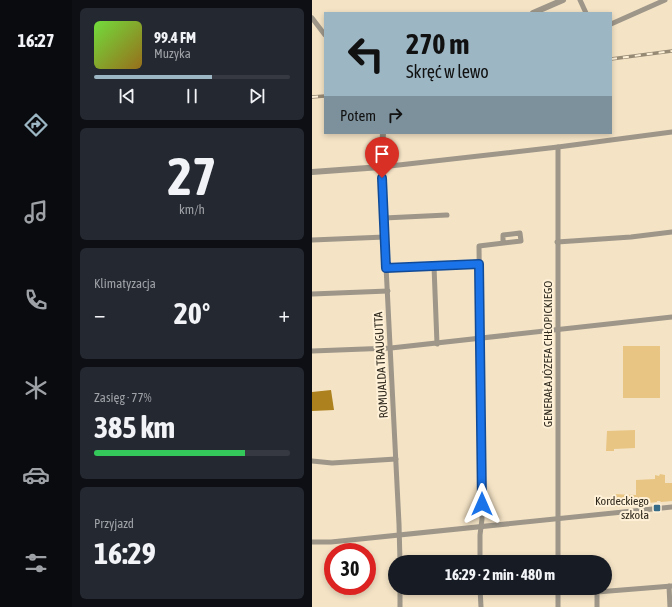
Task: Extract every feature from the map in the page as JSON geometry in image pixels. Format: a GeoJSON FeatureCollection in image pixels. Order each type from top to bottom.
{"type":"FeatureCollection","features":[{"type":"Feature","properties":{"kind":"street"},"geometry":{"type":"LineString","coordinates":[[535,12],[563,0]]}},
{"type":"Feature","properties":{"kind":"street"},"geometry":{"type":"LineString","coordinates":[[580,0],[586,12]]}},
{"type":"Feature","properties":{"kind":"street"},"geometry":{"type":"LineString","coordinates":[[612,24],[665,0]]}},
{"type":"Feature","properties":{"kind":"street"},"geometry":{"type":"LineString","coordinates":[[312,18],[324,34]]}},
{"type":"Feature","properties":{"kind":"street"},"geometry":{"type":"LineString","coordinates":[[312,172],[381,167],[558,147],[672,132]]}},
{"type":"Feature","properties":{"kind":"street"},"geometry":{"type":"LineString","coordinates":[[381,167],[383,134]]}},
{"type":"Feature","properties":{"kind":"street","name":"GENERAŁA JÓZEFA CHŁOPICKIEGO"},"geometry":{"type":"LineString","coordinates":[[558,147],[558,555]]}},
{"type":"Feature","properties":{"kind":"street","name":"ROMUALDA TRAUGUTTA"},"geometry":{"type":"LineString","coordinates":[[381,167],[400,555]]}},
{"type":"Feature","properties":{"kind":"street"},"geometry":{"type":"LineString","coordinates":[[384,218],[447,215]]}},
{"type":"Feature","properties":{"kind":"street"},"geometry":{"type":"LineString","coordinates":[[557,242],[631,237],[672,232]]}},
{"type":"Feature","properties":{"kind":"street"},"geometry":{"type":"LineString","coordinates":[[312,240],[385,237]]}},
{"type":"Feature","properties":{"kind":"street"},"geometry":{"type":"LineString","coordinates":[[480,555],[480,246],[503,243]]}},
{"type":"Feature","properties":{"kind":"street"},"geometry":{"type":"LineString","coordinates":[[386,268],[479,264]]}},
{"type":"Feature","properties":{"kind":"street"},"geometry":{"type":"LineString","coordinates":[[434,266],[437,344]]}},
{"type":"Feature","properties":{"kind":"street"},"geometry":{"type":"LineString","coordinates":[[312,294],[388,291]]}},
{"type":"Feature","properties":{"kind":"street"},"geometry":{"type":"LineString","coordinates":[[312,351],[391,348],[437,344],[672,317]]}},
{"type":"Feature","properties":{"kind":"street"},"geometry":{"type":"LineString","coordinates":[[312,461],[332,463],[396,459]]}},
{"type":"Feature","properties":{"kind":"street"},"geometry":{"type":"LineString","coordinates":[[312,542],[672,507]]}},
{"type":"Feature","properties":{"kind":"street"},"geometry":{"type":"LineString","coordinates":[[612,591],[670,586],[670,607]]}},
{"type":"Feature","properties":{"kind":"street"},"geometry":{"type":"LineString","coordinates":[[400,595],[400,607]]}},
{"type":"Feature","properties":{"kind":"street"},"geometry":{"type":"LineString","coordinates":[[480,595],[481,607]]}},
{"type":"Feature","properties":{"kind":"street"},"geometry":{"type":"LineString","coordinates":[[558,595],[558,607]]}},
{"type":"Feature","properties":{"kind":"street"},"geometry":{"type":"LineString","coordinates":[[597,595],[597,607]]}},
{"type":"Feature","properties":{"kind":"shaded area"},"geometry":{"type":"Polygon","coordinates":[[[623,346],[660,346],[660,398],[623,398],[623,346]]]}},
{"type":"Feature","properties":{"kind":"shaded area"},"geometry":{"type":"Polygon","coordinates":[[[331,390],[334,410],[312,411],[312,392],[331,390]]]}},
{"type":"Feature","properties":{"kind":"shaded area"},"geometry":{"type":"Polygon","coordinates":[[[635,430],[635,448],[606,451],[607,431],[635,430]]]}},
{"type":"Feature","properties":{"kind":"shaded area"},"geometry":{"type":"Polygon","coordinates":[[[660,474],[665,475],[665,483],[672,483],[672,501],[657,501],[614,507],[612,494],[636,495],[636,480],[655,479],[655,475],[659,476],[660,474]]]}},
{"type":"Feature","properties":{"kind":"railway"},"geometry":{"type":"LineString","coordinates":[[612,59],[672,51]]}},
{"type":"Feature","properties":{"kind":"railway"},"geometry":{"type":"LineString","coordinates":[[312,97],[324,96]]}},
{"type":"Feature","properties":{"kind":"place","name":"Kordeckiego szkoła"},"geometry":{"type":"Point","coordinates":[657,508]}},
{"type":"Feature","properties":{"kind":"route"},"geometry":{"type":"LineString","coordinates":[[382,178],[386,268],[479,264],[482,504]]}}]}
